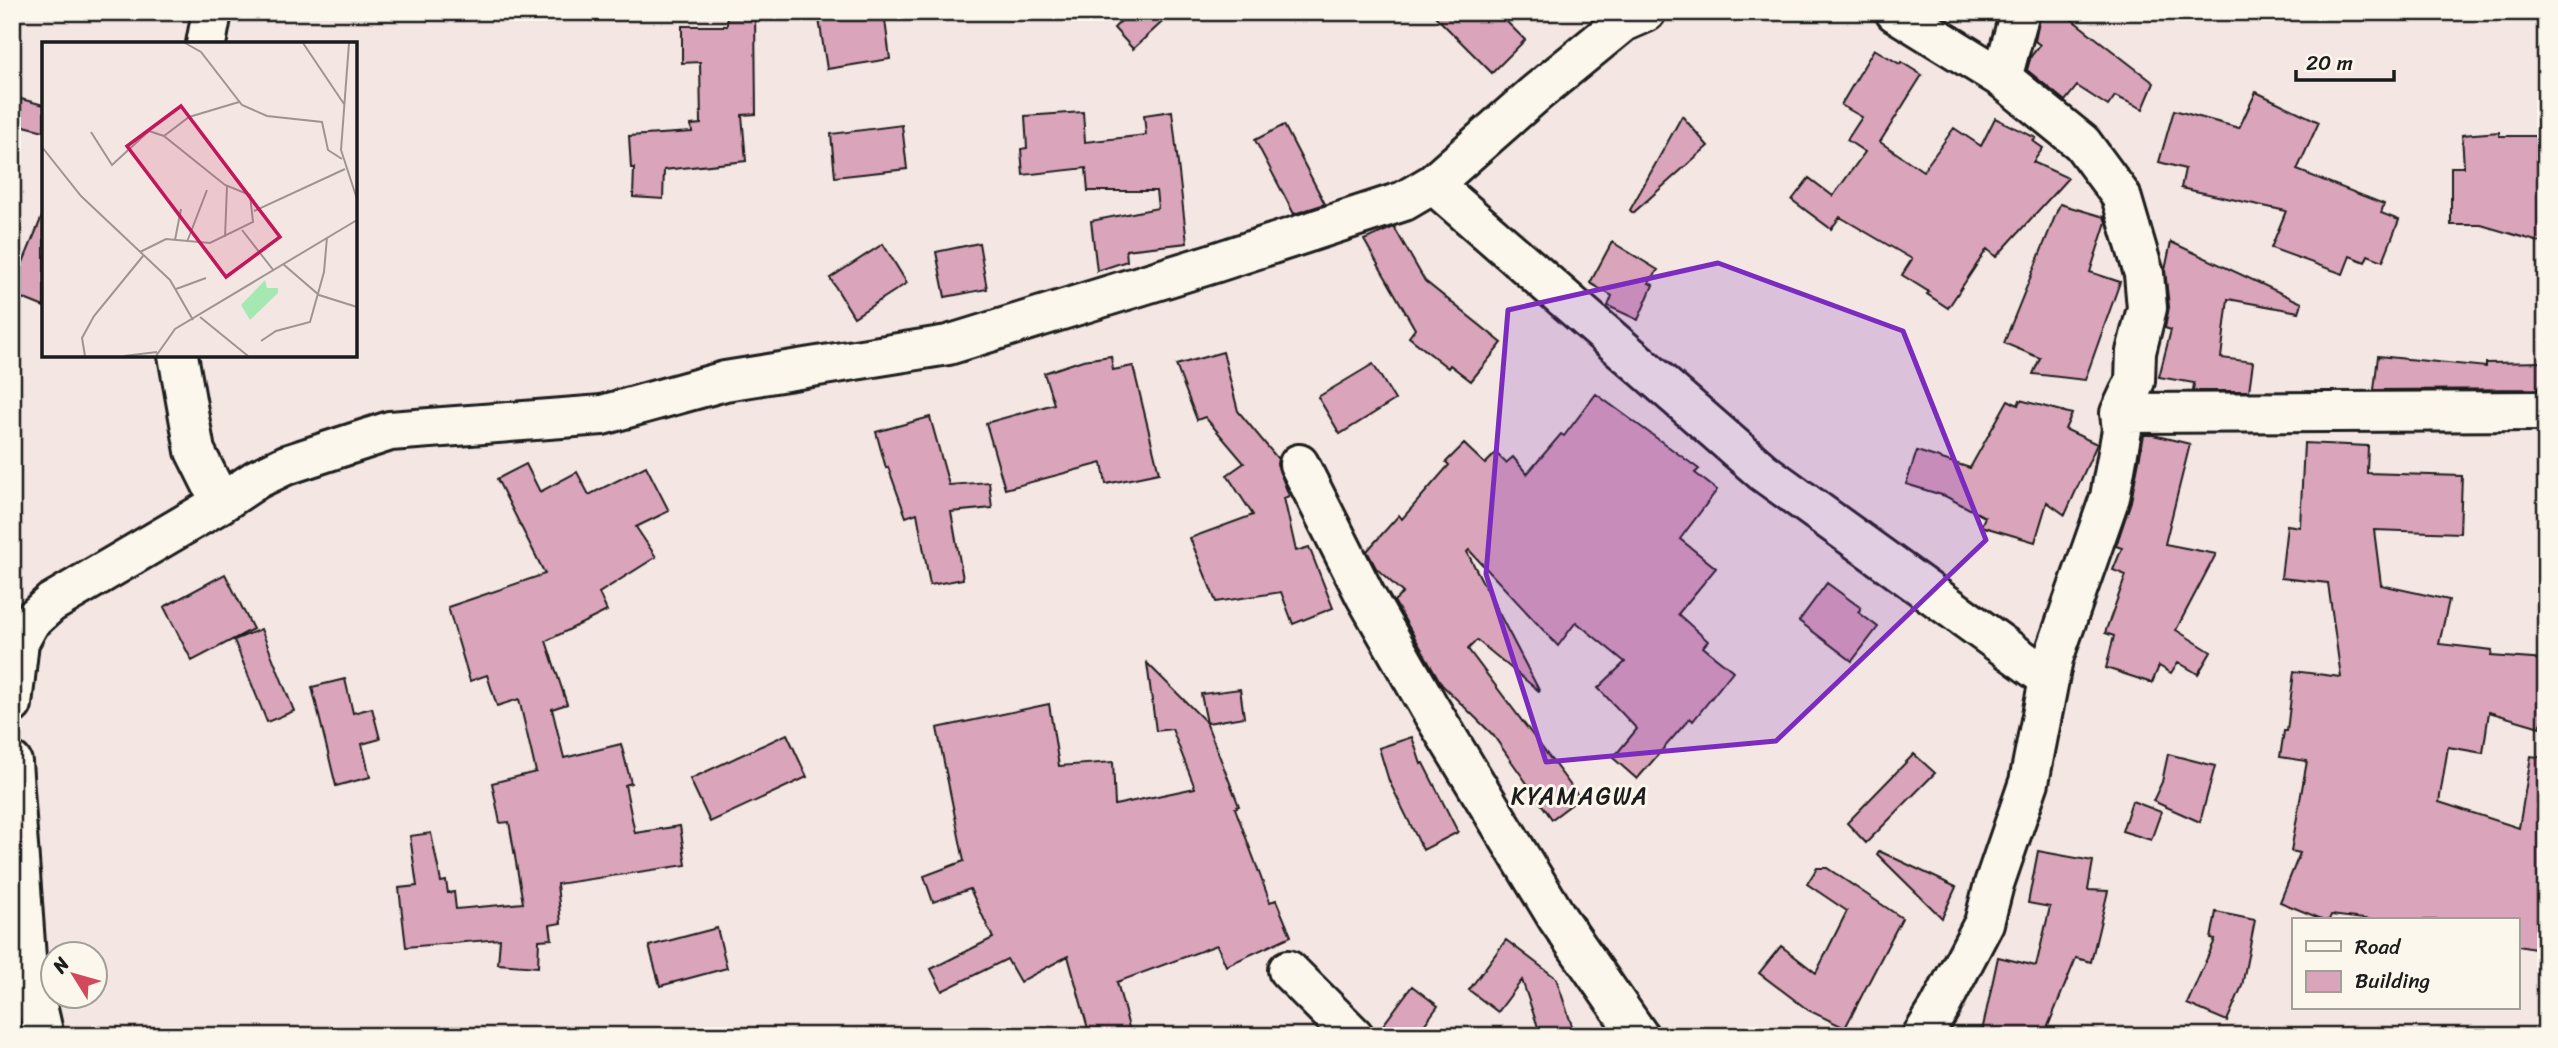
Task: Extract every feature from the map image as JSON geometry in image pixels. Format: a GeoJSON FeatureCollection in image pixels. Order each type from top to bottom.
{"type":"FeatureCollection","features":[{"type":"Feature","properties":{"kind":"street"},"geometry":{"type":"LineString","coordinates":[[206,42],[212,12]]}},
{"type":"Feature","properties":{"kind":"street"},"geometry":{"type":"LineString","coordinates":[[12,704],[19,642],[30,622],[51,603],[257,479],[286,465],[390,431],[602,415],[724,381],[948,345],[1404,201],[1433,184],[1535,94],[1623,22],[1646,12]]}},
{"type":"Feature","properties":{"kind":"street"},"geometry":{"type":"LineString","coordinates":[[1895,12],[2002,78],[2082,143],[2121,196],[2144,274],[2147,307],[2136,352],[2134,381],[2120,413],[2122,430],[2110,497],[2053,659],[2029,782],[1994,884],[1984,923],[1922,1036]]}},
{"type":"Feature","properties":{"kind":"street"},"geometry":{"type":"LineString","coordinates":[[2002,78],[2020,12]]}},
{"type":"Feature","properties":{"kind":"street"},"geometry":{"type":"LineString","coordinates":[[1433,184],[1763,472],[2049,679]]}},
{"type":"Feature","properties":{"kind":"street"},"geometry":{"type":"LineString","coordinates":[[178,357],[195,451],[221,503]]}},
{"type":"Feature","properties":{"kind":"street"},"geometry":{"type":"LineString","coordinates":[[2120,413],[2546,411]]}},
{"type":"Feature","properties":{"kind":"street"},"geometry":{"type":"LineString","coordinates":[[1299,464],[1365,595],[1429,707],[1558,919],[1639,1036]]}},
{"type":"Feature","properties":{"kind":"street"},"geometry":{"type":"LineString","coordinates":[[12,762],[26,958],[44,1036]]}},
{"type":"Feature","properties":{"kind":"street"},"geometry":{"type":"LineString","coordinates":[[1287,970],[1354,1036]]}},
{"type":"Feature","properties":{"kind":"highlighted area"},"geometry":{"type":"Polygon","coordinates":[[[1718,263],[1903,331],[1986,540],[1776,741],[1546,762],[1486,574],[1508,310],[1718,263]]]}},
{"type":"Feature","properties":{"kind":"building"},"geometry":{"type":"Polygon","coordinates":[[[727,12],[755,12],[756,114],[742,115],[746,161],[664,170],[663,199],[633,197],[634,168],[631,168],[629,136],[692,132],[691,125],[701,124],[700,62],[682,63],[682,26],[727,26],[727,12]]]}},
{"type":"Feature","properties":{"kind":"building"},"geometry":{"type":"Polygon","coordinates":[[[864,12],[884,12],[890,59],[827,69],[819,19],[864,12]]]}},
{"type":"Feature","properties":{"kind":"building"},"geometry":{"type":"Polygon","coordinates":[[[1130,12],[1173,12],[1133,49],[1114,28],[1130,12]]]}},
{"type":"Feature","properties":{"kind":"building"},"geometry":{"type":"Polygon","coordinates":[[[1431,12],[1497,12],[1525,40],[1492,73],[1431,12]]]}},
{"type":"Feature","properties":{"kind":"building"},"geometry":{"type":"Polygon","coordinates":[[[2041,12],[2062,12],[2154,83],[2143,109],[2115,96],[2108,106],[2077,86],[2065,101],[2027,70],[2031,56],[2040,45],[2035,41],[2041,12]]]}},
{"type":"Feature","properties":{"kind":"building"},"geometry":{"type":"Polygon","coordinates":[[[1874,49],[1922,75],[1880,142],[1923,171],[1954,128],[1981,146],[1995,118],[2036,138],[2033,141],[2043,148],[2033,162],[2068,178],[1996,257],[1987,249],[1948,308],[1902,275],[1912,259],[1840,217],[1831,229],[1792,200],[1809,178],[1833,196],[1865,152],[1847,140],[1862,117],[1841,105],[1874,49]]]}},
{"type":"Feature","properties":{"kind":"building"},"geometry":{"type":"Polygon","coordinates":[[[2256,92],[2319,122],[2297,170],[2384,204],[2381,213],[2399,220],[2383,261],[2368,255],[2365,262],[2350,256],[2343,274],[2271,248],[2286,211],[2181,188],[2185,169],[2159,162],[2174,110],[2239,128],[2256,92]]]}},
{"type":"Feature","properties":{"kind":"building"},"geometry":{"type":"Polygon","coordinates":[[[17,98],[42,104],[42,130],[12,123],[17,98]]]}},
{"type":"Feature","properties":{"kind":"building"},"geometry":{"type":"Polygon","coordinates":[[[1172,111],[1187,243],[1126,250],[1127,261],[1097,271],[1091,221],[1158,208],[1156,191],[1088,191],[1086,168],[1023,175],[1021,149],[1027,148],[1025,116],[1083,112],[1085,142],[1146,135],[1144,115],[1172,111]]]}},
{"type":"Feature","properties":{"kind":"building"},"geometry":{"type":"Polygon","coordinates":[[[1682,116],[1708,146],[1633,213],[1630,210],[1682,116]]]}},
{"type":"Feature","properties":{"kind":"building"},"geometry":{"type":"Polygon","coordinates":[[[902,125],[907,169],[835,177],[831,134],[902,125]]]}},
{"type":"Feature","properties":{"kind":"building"},"geometry":{"type":"Polygon","coordinates":[[[1284,125],[1325,204],[1294,214],[1255,140],[1284,125]]]}},
{"type":"Feature","properties":{"kind":"building"},"geometry":{"type":"Polygon","coordinates":[[[2499,132],[2499,136],[2541,136],[2542,173],[2546,173],[2546,244],[2481,225],[2451,225],[2451,167],[2464,167],[2462,135],[2499,132]]]}},
{"type":"Feature","properties":{"kind":"building"},"geometry":{"type":"Polygon","coordinates":[[[2060,204],[2104,217],[2106,222],[2090,272],[2120,282],[2085,380],[2033,374],[2040,358],[2004,343],[2060,204]]]}},
{"type":"Feature","properties":{"kind":"building"},"geometry":{"type":"Polygon","coordinates":[[[42,216],[42,306],[12,294],[42,216]]]}},
{"type":"Feature","properties":{"kind":"building"},"geometry":{"type":"Polygon","coordinates":[[[1394,227],[1425,281],[1502,343],[1471,381],[1450,365],[1448,368],[1409,337],[1415,329],[1364,240],[1394,227]]]}},
{"type":"Feature","properties":{"kind":"building"},"geometry":{"type":"Polygon","coordinates":[[[1612,242],[1658,270],[1649,283],[1653,285],[1638,320],[1608,306],[1612,296],[1590,283],[1612,242]]]}},
{"type":"Feature","properties":{"kind":"building"},"geometry":{"type":"Polygon","coordinates":[[[2171,242],[2302,303],[2299,312],[2228,299],[2221,358],[2253,362],[2249,391],[2193,391],[2194,383],[2159,377],[2171,330],[2165,328],[2169,307],[2165,270],[2171,242]]]}},
{"type":"Feature","properties":{"kind":"building"},"geometry":{"type":"Polygon","coordinates":[[[979,243],[987,289],[945,297],[936,252],[979,243]]]}},
{"type":"Feature","properties":{"kind":"building"},"geometry":{"type":"Polygon","coordinates":[[[883,244],[907,283],[854,317],[830,278],[883,244]]]}},
{"type":"Feature","properties":{"kind":"building"},"geometry":{"type":"Polygon","coordinates":[[[1223,352],[1238,411],[1278,459],[1277,464],[1289,496],[1284,498],[1296,551],[1309,547],[1333,608],[1293,624],[1281,592],[1216,602],[1190,538],[1253,515],[1227,475],[1244,463],[1205,417],[1197,420],[1176,365],[1223,352]]]}},
{"type":"Feature","properties":{"kind":"building"},"geometry":{"type":"Polygon","coordinates":[[[1111,356],[1113,370],[1133,366],[1159,473],[1106,484],[1102,463],[1005,489],[986,423],[1054,404],[1044,373],[1083,360],[1111,356]]]}},
{"type":"Feature","properties":{"kind":"building"},"geometry":{"type":"Polygon","coordinates":[[[2378,356],[2486,367],[2486,363],[2546,362],[2546,389],[2374,390],[2378,356]]]}},
{"type":"Feature","properties":{"kind":"building"},"geometry":{"type":"Polygon","coordinates":[[[1373,364],[1395,400],[1340,434],[1318,397],[1373,364]]]}},
{"type":"Feature","properties":{"kind":"building"},"geometry":{"type":"Polygon","coordinates":[[[1596,394],[1699,469],[1695,473],[1717,490],[1680,539],[1716,568],[1678,614],[1708,641],[1703,647],[1733,671],[1693,721],[1690,718],[1637,779],[1613,758],[1637,729],[1598,688],[1625,662],[1576,622],[1558,646],[1469,550],[1467,552],[1540,692],[1477,640],[1468,649],[1580,798],[1552,819],[1493,735],[1442,685],[1394,601],[1403,593],[1376,568],[1367,551],[1399,515],[1402,519],[1449,465],[1446,462],[1464,444],[1485,464],[1496,453],[1506,463],[1513,457],[1527,474],[1561,434],[1564,436],[1596,394]]]}},
{"type":"Feature","properties":{"kind":"building"},"geometry":{"type":"Polygon","coordinates":[[[2008,400],[2018,405],[2020,400],[2072,414],[2065,429],[2097,444],[2065,515],[2047,502],[2035,542],[1981,526],[1985,517],[1945,496],[1906,484],[1917,451],[1970,468],[2008,400]]]}},
{"type":"Feature","properties":{"kind":"building"},"geometry":{"type":"Polygon","coordinates":[[[930,417],[949,485],[989,482],[992,508],[951,512],[963,579],[930,585],[917,513],[906,517],[888,467],[886,468],[876,432],[930,417]]]}},
{"type":"Feature","properties":{"kind":"building"},"geometry":{"type":"Polygon","coordinates":[[[2144,435],[2190,444],[2165,544],[2216,554],[2176,630],[2211,652],[2198,674],[2178,662],[2171,673],[2159,666],[2152,683],[2106,668],[2114,636],[2105,633],[2126,575],[2113,570],[2122,548],[2116,546],[2131,501],[2144,435]]]}},
{"type":"Feature","properties":{"kind":"building"},"geometry":{"type":"Polygon","coordinates":[[[2304,443],[2368,446],[2367,473],[2462,476],[2460,533],[2374,530],[2381,585],[2449,600],[2439,644],[2492,650],[2491,656],[2546,660],[2546,707],[2540,727],[2489,712],[2483,753],[2448,747],[2439,802],[2519,828],[2531,756],[2546,758],[2546,951],[2520,946],[2520,918],[2356,918],[2331,915],[2330,918],[2319,918],[2280,902],[2300,853],[2291,851],[2307,761],[2280,757],[2284,731],[2287,731],[2294,671],[2341,677],[2328,583],[2281,578],[2287,525],[2300,527],[2304,443]]]}},
{"type":"Feature","properties":{"kind":"building"},"geometry":{"type":"Polygon","coordinates":[[[526,464],[540,492],[577,472],[589,495],[646,466],[669,511],[636,527],[656,557],[599,593],[607,611],[546,641],[567,704],[552,709],[564,758],[621,744],[631,783],[625,785],[635,833],[680,826],[686,865],[557,884],[561,923],[550,925],[552,939],[539,940],[538,967],[498,964],[500,939],[406,947],[399,888],[417,886],[410,836],[431,833],[441,882],[446,881],[448,893],[454,892],[456,909],[523,903],[509,822],[500,823],[492,783],[536,772],[519,699],[497,706],[487,675],[470,681],[448,607],[545,574],[497,479],[526,464]]]}},
{"type":"Feature","properties":{"kind":"building"},"geometry":{"type":"Polygon","coordinates":[[[225,574],[253,629],[192,661],[164,607],[225,574]]]}},
{"type":"Feature","properties":{"kind":"building"},"geometry":{"type":"Polygon","coordinates":[[[1827,583],[1861,608],[1858,612],[1878,627],[1852,661],[1799,621],[1827,583]]]}},
{"type":"Feature","properties":{"kind":"building"},"geometry":{"type":"Polygon","coordinates":[[[261,629],[294,711],[267,722],[234,640],[261,629]]]}},
{"type":"Feature","properties":{"kind":"building"},"geometry":{"type":"Polygon","coordinates":[[[1147,663],[1206,722],[1239,806],[1235,808],[1270,902],[1276,900],[1291,936],[1226,966],[1217,945],[1117,982],[1130,1031],[1114,1036],[1090,1036],[1068,956],[1020,982],[1007,959],[942,991],[931,969],[993,938],[970,889],[933,902],[924,876],[964,861],[937,728],[1049,704],[1059,766],[1113,762],[1115,805],[1195,788],[1172,729],[1156,731],[1147,663]]]}},
{"type":"Feature","properties":{"kind":"building"},"geometry":{"type":"Polygon","coordinates":[[[345,679],[353,713],[372,708],[380,739],[362,744],[370,777],[336,786],[312,687],[345,679]]]}},
{"type":"Feature","properties":{"kind":"building"},"geometry":{"type":"Polygon","coordinates":[[[1240,689],[1244,717],[1207,723],[1201,694],[1240,689]]]}},
{"type":"Feature","properties":{"kind":"building"},"geometry":{"type":"Polygon","coordinates":[[[787,734],[807,777],[710,822],[690,779],[787,734]]]}},
{"type":"Feature","properties":{"kind":"building"},"geometry":{"type":"Polygon","coordinates":[[[1412,737],[1421,764],[1423,763],[1458,832],[1423,850],[1389,781],[1379,748],[1412,737]]]}},
{"type":"Feature","properties":{"kind":"building"},"geometry":{"type":"Polygon","coordinates":[[[1914,754],[1935,773],[1866,843],[1847,823],[1914,754]]]}},
{"type":"Feature","properties":{"kind":"building"},"geometry":{"type":"Polygon","coordinates":[[[2168,754],[2215,766],[2200,822],[2153,801],[2162,782],[2168,754]]]}},
{"type":"Feature","properties":{"kind":"building"},"geometry":{"type":"Polygon","coordinates":[[[2132,801],[2161,812],[2151,840],[2122,831],[2132,801]]]}},
{"type":"Feature","properties":{"kind":"building"},"geometry":{"type":"Polygon","coordinates":[[[1879,851],[1956,887],[1942,918],[1877,854],[1879,851]]]}},
{"type":"Feature","properties":{"kind":"building"},"geometry":{"type":"Polygon","coordinates":[[[2038,851],[2093,861],[2088,890],[2108,891],[2091,962],[2076,958],[2044,1036],[1981,1036],[1998,957],[2036,966],[2050,907],[2028,903],[2038,851]]]}},
{"type":"Feature","properties":{"kind":"building"},"geometry":{"type":"Polygon","coordinates":[[[1817,868],[1827,868],[1902,918],[1845,1028],[1808,1010],[1759,973],[1781,946],[1816,973],[1847,911],[1807,884],[1817,868]]]}},
{"type":"Feature","properties":{"kind":"building"},"geometry":{"type":"Polygon","coordinates":[[[2216,912],[2255,920],[2242,986],[2227,1021],[2187,1004],[2215,940],[2211,939],[2216,912]]]}},
{"type":"Feature","properties":{"kind":"building"},"geometry":{"type":"Polygon","coordinates":[[[717,928],[727,968],[660,986],[649,946],[717,928]]]}},
{"type":"Feature","properties":{"kind":"building"},"geometry":{"type":"Polygon","coordinates":[[[1506,940],[1556,978],[1573,1029],[1554,1036],[1541,1036],[1522,980],[1498,1012],[1469,990],[1506,940]]]}},
{"type":"Feature","properties":{"kind":"building"},"geometry":{"type":"Polygon","coordinates":[[[1412,986],[1438,1006],[1416,1036],[1375,1036],[1412,986]]]}},
{"type":"Feature","properties":{"kind":"district","name":"KYAMAGWA"},"geometry":{"type":"Point","coordinates":[1580,796]}}]}
